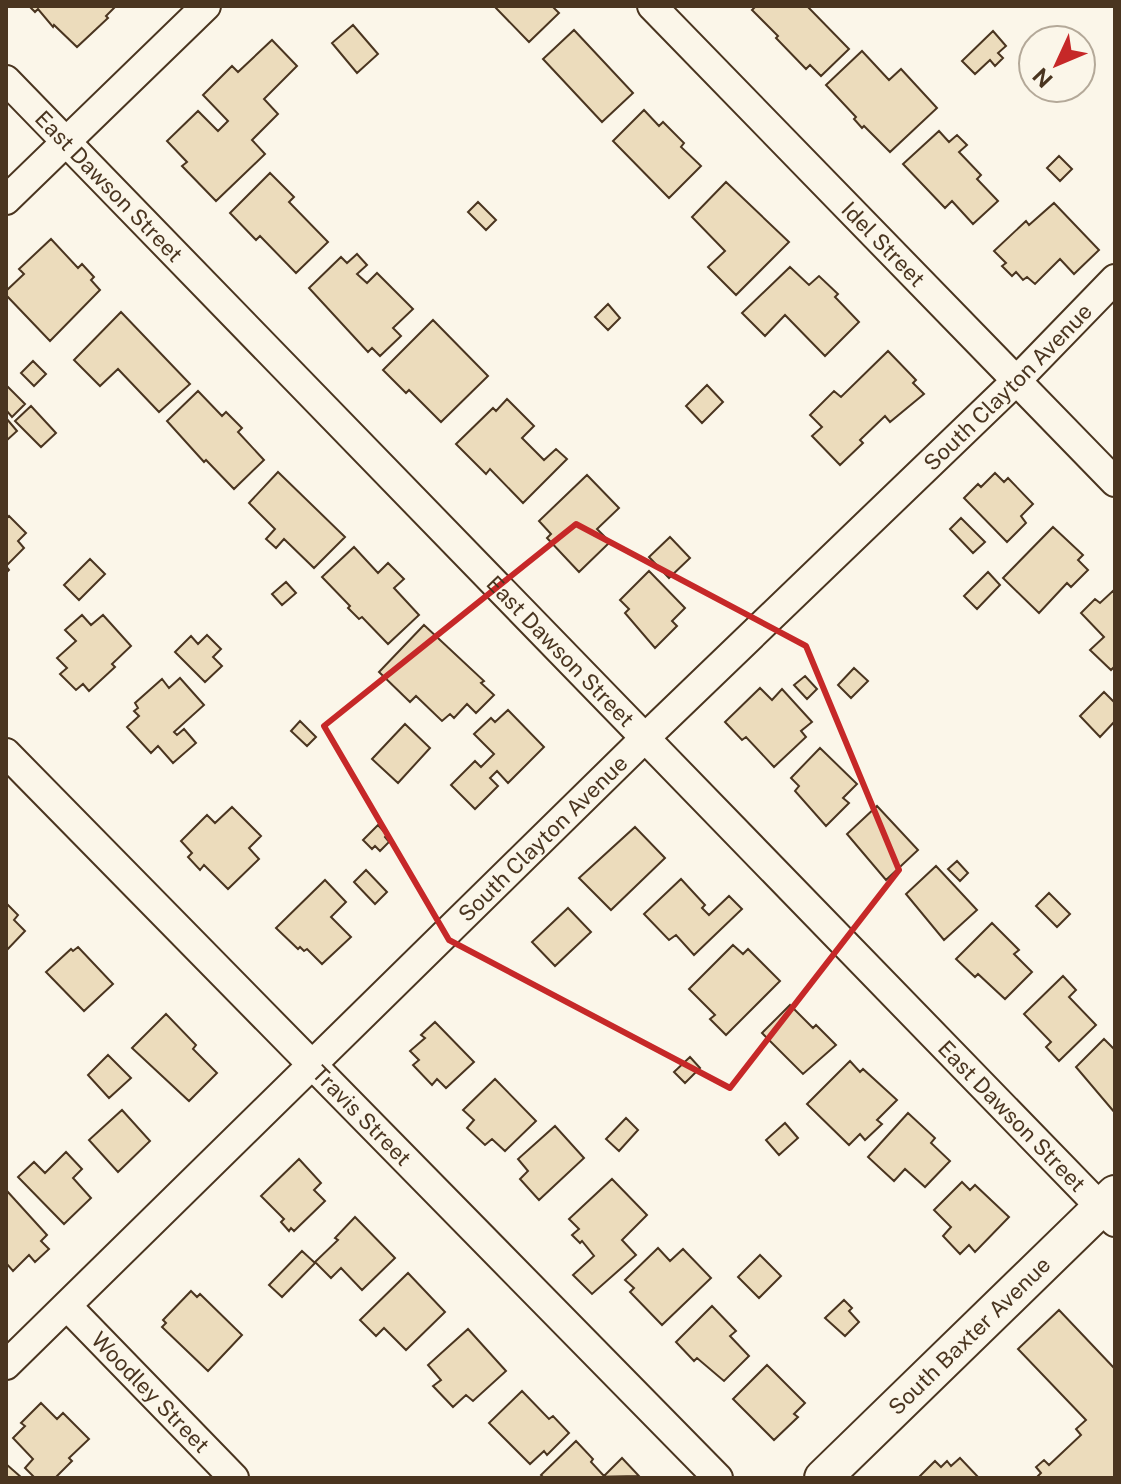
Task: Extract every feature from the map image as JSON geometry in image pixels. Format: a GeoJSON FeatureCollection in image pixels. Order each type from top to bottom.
{"type":"FeatureCollection","features":[{"type":"Feature","properties":{"kind":"street"},"geometry":{"type":"LineString","coordinates":[[6,200],[206,6]]}},
{"type":"Feature","properties":{"kind":"street","name":"Idel Street"},"geometry":{"type":"LineString","coordinates":[[652,6],[1115,482]]}},
{"type":"Feature","properties":{"kind":"street","name":"East Dawson Street"},"geometry":{"type":"LineString","coordinates":[[6,80],[1110,1208]]}},
{"type":"Feature","properties":{"kind":"street","name":"South Clayton Avenue"},"geometry":{"type":"LineString","coordinates":[[6,1365],[646,737],[1017,380],[1115,279]]}},
{"type":"Feature","properties":{"kind":"street","name":"Travis Street"},"geometry":{"type":"LineString","coordinates":[[6,753],[718,1478]]}},
{"type":"Feature","properties":{"kind":"street","name":"South Baxter Avenue"},"geometry":{"type":"LineString","coordinates":[[823,1478],[1110,1208]]}},
{"type":"Feature","properties":{"kind":"street","name":"Woodley Street"},"geometry":{"type":"LineString","coordinates":[[67,1306],[234,1478]]}},
{"type":"Feature","properties":{"kind":"highlighted area"},"geometry":{"type":"Polygon","coordinates":[[[576,524],[806,646],[899,870],[730,1088],[449,940],[324,726],[576,524]]]}},
{"type":"Feature","properties":{"kind":"building"},"geometry":{"type":"Polygon","coordinates":[[[29,6],[116,6],[106,16],[108,18],[77,47],[53,27],[38,9],[35,12],[29,6]]]}},
{"type":"Feature","properties":{"kind":"building"},"geometry":{"type":"Polygon","coordinates":[[[494,6],[552,6],[559,13],[529,42],[494,6]]]}},
{"type":"Feature","properties":{"kind":"building"},"geometry":{"type":"Polygon","coordinates":[[[756,6],[807,6],[849,49],[821,76],[810,65],[806,69],[776,38],[778,36],[752,10],[756,6]]]}},
{"type":"Feature","properties":{"kind":"building"},"geometry":{"type":"Polygon","coordinates":[[[353,25],[378,54],[357,73],[332,43],[353,25]]]}},
{"type":"Feature","properties":{"kind":"building"},"geometry":{"type":"Polygon","coordinates":[[[574,30],[633,93],[602,122],[543,59],[574,30]]]}},
{"type":"Feature","properties":{"kind":"building"},"geometry":{"type":"Polygon","coordinates":[[[993,31],[1006,46],[998,53],[1003,58],[995,66],[990,60],[975,74],[962,61],[993,31]]]}},
{"type":"Feature","properties":{"kind":"building"},"geometry":{"type":"Polygon","coordinates":[[[272,40],[297,66],[264,99],[278,114],[252,140],[265,154],[216,201],[182,166],[187,162],[167,141],[198,111],[218,131],[228,121],[203,95],[232,66],[238,72],[272,40]]]}},
{"type":"Feature","properties":{"kind":"building"},"geometry":{"type":"Polygon","coordinates":[[[862,51],[889,80],[901,69],[937,108],[890,152],[864,126],[862,128],[854,119],[856,117],[826,85],[862,51]]]}},
{"type":"Feature","properties":{"kind":"building"},"geometry":{"type":"Polygon","coordinates":[[[644,110],[659,126],[663,122],[684,143],[681,147],[701,166],[669,198],[613,141],[644,110]]]}},
{"type":"Feature","properties":{"kind":"building"},"geometry":{"type":"Polygon","coordinates":[[[939,131],[949,142],[957,135],[967,145],[959,152],[981,175],[977,179],[998,201],[973,224],[952,201],[945,208],[903,164],[939,131]]]}},
{"type":"Feature","properties":{"kind":"building"},"geometry":{"type":"Polygon","coordinates":[[[1059,156],[1072,169],[1060,181],[1047,168],[1059,156]]]}},
{"type":"Feature","properties":{"kind":"building"},"geometry":{"type":"Polygon","coordinates":[[[270,173],[294,197],[289,202],[328,242],[296,273],[260,236],[256,240],[230,213],[270,173]]]}},
{"type":"Feature","properties":{"kind":"building"},"geometry":{"type":"Polygon","coordinates":[[[726,182],[789,242],[736,295],[708,267],[725,251],[692,217],[726,182]]]}},
{"type":"Feature","properties":{"kind":"building"},"geometry":{"type":"Polygon","coordinates":[[[478,202],[496,220],[486,230],[468,212],[478,202]]]}},
{"type":"Feature","properties":{"kind":"building"},"geometry":{"type":"Polygon","coordinates":[[[1054,203],[1099,250],[1074,274],[1060,259],[1035,284],[1027,277],[1023,280],[1016,272],[1012,276],[1002,266],[1006,263],[994,251],[1026,221],[1029,225],[1054,203]]]}},
{"type":"Feature","properties":{"kind":"building"},"geometry":{"type":"Polygon","coordinates":[[[51,239],[78,268],[82,264],[94,277],[91,280],[100,290],[50,341],[6,295],[6,291],[24,274],[19,269],[51,239]]]}},
{"type":"Feature","properties":{"kind":"building"},"geometry":{"type":"Polygon","coordinates":[[[357,254],[367,265],[357,274],[367,283],[377,273],[413,309],[393,328],[401,336],[380,356],[372,348],[368,352],[309,288],[341,257],[347,263],[357,254]]]}},
{"type":"Feature","properties":{"kind":"building"},"geometry":{"type":"Polygon","coordinates":[[[790,267],[809,285],[819,276],[838,294],[835,297],[859,322],[825,356],[785,315],[765,336],[742,313],[790,267]]]}},
{"type":"Feature","properties":{"kind":"building"},"geometry":{"type":"Polygon","coordinates":[[[608,304],[620,318],[608,330],[595,317],[608,304]]]}},
{"type":"Feature","properties":{"kind":"building"},"geometry":{"type":"Polygon","coordinates":[[[121,312],[190,384],[159,412],[118,369],[100,386],[74,360],[121,312]]]}},
{"type":"Feature","properties":{"kind":"building"},"geometry":{"type":"Polygon","coordinates":[[[433,320],[488,376],[441,422],[409,390],[406,393],[383,370],[433,320]]]}},
{"type":"Feature","properties":{"kind":"building"},"geometry":{"type":"Polygon","coordinates":[[[888,351],[916,380],[913,383],[924,394],[890,422],[885,416],[840,465],[812,436],[822,427],[810,415],[834,391],[841,397],[888,351]]]}},
{"type":"Feature","properties":{"kind":"building"},"geometry":{"type":"Polygon","coordinates":[[[33,361],[46,374],[34,386],[21,373],[33,361]]]}},
{"type":"Feature","properties":{"kind":"building"},"geometry":{"type":"Polygon","coordinates":[[[6,385],[25,404],[12,417],[6,410],[6,385]]]}},
{"type":"Feature","properties":{"kind":"building"},"geometry":{"type":"Polygon","coordinates":[[[707,385],[723,402],[702,423],[686,406],[707,385]]]}},
{"type":"Feature","properties":{"kind":"building"},"geometry":{"type":"Polygon","coordinates":[[[198,391],[222,416],[226,412],[242,428],[238,432],[264,460],[234,489],[206,460],[204,462],[167,421],[198,391]]]}},
{"type":"Feature","properties":{"kind":"building"},"geometry":{"type":"Polygon","coordinates":[[[507,399],[534,426],[522,438],[544,460],[556,449],[567,459],[523,503],[490,469],[486,474],[456,444],[493,408],[496,411],[507,399]]]}},
{"type":"Feature","properties":{"kind":"building"},"geometry":{"type":"Polygon","coordinates":[[[31,406],[56,433],[41,447],[15,421],[31,406]]]}},
{"type":"Feature","properties":{"kind":"building"},"geometry":{"type":"Polygon","coordinates":[[[6,418],[17,431],[6,441],[6,418]]]}},
{"type":"Feature","properties":{"kind":"building"},"geometry":{"type":"Polygon","coordinates":[[[278,472],[345,537],[314,568],[284,539],[276,548],[266,539],[275,529],[249,503],[278,472]]]}},
{"type":"Feature","properties":{"kind":"building"},"geometry":{"type":"Polygon","coordinates":[[[995,473],[1004,482],[1008,478],[1033,504],[1021,516],[1026,523],[1007,542],[964,498],[995,473]]]}},
{"type":"Feature","properties":{"kind":"building"},"geometry":{"type":"Polygon","coordinates":[[[587,475],[619,508],[597,529],[610,542],[579,572],[547,538],[551,534],[539,521],[587,475]]]}},
{"type":"Feature","properties":{"kind":"building"},"geometry":{"type":"Polygon","coordinates":[[[9,516],[26,533],[18,541],[24,548],[6,566],[6,519],[9,516]]]}},
{"type":"Feature","properties":{"kind":"building"},"geometry":{"type":"Polygon","coordinates":[[[961,518],[985,542],[973,553],[950,529],[961,518]]]}},
{"type":"Feature","properties":{"kind":"building"},"geometry":{"type":"Polygon","coordinates":[[[1053,527],[1083,555],[1078,560],[1088,570],[1071,587],[1067,583],[1039,613],[1003,578],[1053,527]]]}},
{"type":"Feature","properties":{"kind":"building"},"geometry":{"type":"Polygon","coordinates":[[[670,537],[690,558],[669,578],[649,557],[670,537]]]}},
{"type":"Feature","properties":{"kind":"building"},"geometry":{"type":"Polygon","coordinates":[[[354,547],[378,573],[388,563],[404,579],[394,588],[419,615],[388,644],[362,617],[359,619],[348,608],[350,606],[322,577],[354,547]]]}},
{"type":"Feature","properties":{"kind":"building"},"geometry":{"type":"Polygon","coordinates":[[[90,559],[105,574],[79,600],[64,585],[90,559]]]}},
{"type":"Feature","properties":{"kind":"building"},"geometry":{"type":"Polygon","coordinates":[[[649,571],[685,608],[672,621],[677,626],[655,648],[625,613],[629,609],[620,600],[649,571]]]}},
{"type":"Feature","properties":{"kind":"building"},"geometry":{"type":"Polygon","coordinates":[[[988,572],[1000,585],[977,609],[964,596],[988,572]]]}},
{"type":"Feature","properties":{"kind":"building"},"geometry":{"type":"Polygon","coordinates":[[[286,582],[296,593],[282,605],[272,594],[286,582]]]}},
{"type":"Feature","properties":{"kind":"building"},"geometry":{"type":"Polygon","coordinates":[[[1114,590],[1115,666],[1111,670],[1090,650],[1104,637],[1081,613],[1095,599],[1100,603],[1114,590]]]}},
{"type":"Feature","properties":{"kind":"building"},"geometry":{"type":"Polygon","coordinates":[[[82,615],[91,625],[103,615],[131,646],[112,664],[115,667],[89,691],[83,684],[76,690],[60,674],[67,668],[57,658],[76,641],[65,630],[82,615]]]}},
{"type":"Feature","properties":{"kind":"building"},"geometry":{"type":"Polygon","coordinates":[[[424,625],[484,681],[481,683],[494,695],[476,713],[467,704],[454,718],[450,714],[442,721],[416,696],[410,702],[379,672],[424,625]]]}},
{"type":"Feature","properties":{"kind":"building"},"geometry":{"type":"Polygon","coordinates":[[[207,635],[221,649],[213,657],[222,666],[205,682],[175,652],[191,636],[198,644],[207,635]]]}},
{"type":"Feature","properties":{"kind":"building"},"geometry":{"type":"Polygon","coordinates":[[[854,668],[868,681],[851,698],[838,685],[854,668]]]}},
{"type":"Feature","properties":{"kind":"building"},"geometry":{"type":"Polygon","coordinates":[[[805,676],[817,689],[807,699],[794,685],[805,676]]]}},
{"type":"Feature","properties":{"kind":"building"},"geometry":{"type":"Polygon","coordinates":[[[180,678],[204,705],[174,732],[177,735],[184,729],[196,743],[173,763],[158,746],[151,753],[127,727],[139,716],[134,711],[138,708],[135,703],[162,679],[169,688],[180,678]]]}},
{"type":"Feature","properties":{"kind":"building"},"geometry":{"type":"Polygon","coordinates":[[[760,688],[772,700],[782,689],[812,722],[801,731],[806,737],[774,767],[746,737],[742,740],[725,722],[760,688]]]}},
{"type":"Feature","properties":{"kind":"building"},"geometry":{"type":"Polygon","coordinates":[[[1104,692],[1115,703],[1115,721],[1100,737],[1080,716],[1104,692]]]}},
{"type":"Feature","properties":{"kind":"building"},"geometry":{"type":"Polygon","coordinates":[[[508,710],[544,747],[508,783],[497,771],[490,778],[498,786],[475,809],[451,785],[475,761],[481,767],[494,754],[474,734],[491,718],[495,722],[508,710]]]}},
{"type":"Feature","properties":{"kind":"building"},"geometry":{"type":"Polygon","coordinates":[[[300,721],[316,737],[307,746],[291,731],[300,721]]]}},
{"type":"Feature","properties":{"kind":"building"},"geometry":{"type":"Polygon","coordinates":[[[405,724],[430,748],[398,783],[372,759],[405,724]]]}},
{"type":"Feature","properties":{"kind":"building"},"geometry":{"type":"Polygon","coordinates":[[[820,748],[857,784],[843,798],[849,803],[826,826],[795,791],[799,786],[791,778],[820,748]]]}},
{"type":"Feature","properties":{"kind":"building"},"geometry":{"type":"Polygon","coordinates":[[[877,806],[918,850],[886,880],[847,834],[877,806]]]}},
{"type":"Feature","properties":{"kind":"building"},"geometry":{"type":"Polygon","coordinates":[[[232,807],[261,836],[249,848],[259,859],[228,889],[204,865],[200,870],[188,857],[192,853],[181,841],[207,815],[215,823],[232,807]]]}},
{"type":"Feature","properties":{"kind":"building"},"geometry":{"type":"Polygon","coordinates":[[[378,825],[389,842],[380,851],[375,846],[372,849],[363,840],[378,825]]]}},
{"type":"Feature","properties":{"kind":"building"},"geometry":{"type":"Polygon","coordinates":[[[635,827],[665,858],[611,910],[579,878],[635,827]]]}},
{"type":"Feature","properties":{"kind":"building"},"geometry":{"type":"Polygon","coordinates":[[[957,861],[968,873],[960,881],[948,869],[957,861]]]}},
{"type":"Feature","properties":{"kind":"building"},"geometry":{"type":"Polygon","coordinates":[[[936,866],[977,910],[944,940],[906,894],[936,866]]]}},
{"type":"Feature","properties":{"kind":"building"},"geometry":{"type":"Polygon","coordinates":[[[366,870],[387,892],[375,904],[354,882],[366,870]]]}},
{"type":"Feature","properties":{"kind":"building"},"geometry":{"type":"Polygon","coordinates":[[[681,879],[705,905],[702,908],[709,915],[729,896],[742,909],[694,955],[676,935],[669,940],[644,914],[681,879]]]}},
{"type":"Feature","properties":{"kind":"building"},"geometry":{"type":"Polygon","coordinates":[[[325,880],[346,902],[331,917],[351,937],[322,964],[307,949],[298,949],[276,928],[325,880]]]}},
{"type":"Feature","properties":{"kind":"building"},"geometry":{"type":"Polygon","coordinates":[[[1049,893],[1070,914],[1057,927],[1036,906],[1049,893]]]}},
{"type":"Feature","properties":{"kind":"building"},"geometry":{"type":"Polygon","coordinates":[[[6,903],[18,915],[14,920],[25,931],[6,951],[6,903]]]}},
{"type":"Feature","properties":{"kind":"building"},"geometry":{"type":"Polygon","coordinates":[[[568,908],[591,932],[555,966],[532,942],[568,908]]]}},
{"type":"Feature","properties":{"kind":"building"},"geometry":{"type":"Polygon","coordinates":[[[992,923],[1019,950],[1014,954],[1032,972],[1005,999],[956,959],[992,923]]]}},
{"type":"Feature","properties":{"kind":"building"},"geometry":{"type":"Polygon","coordinates":[[[733,945],[743,954],[748,949],[780,981],[726,1035],[710,1019],[715,1015],[689,989],[733,945]]]}},
{"type":"Feature","properties":{"kind":"building"},"geometry":{"type":"Polygon","coordinates":[[[78,947],[113,984],[84,1011],[46,972],[71,949],[73,951],[78,947]]]}},
{"type":"Feature","properties":{"kind":"building"},"geometry":{"type":"Polygon","coordinates":[[[1063,976],[1076,990],[1069,997],[1096,1025],[1059,1061],[1046,1047],[1051,1042],[1024,1014],[1063,976]]]}},
{"type":"Feature","properties":{"kind":"building"},"geometry":{"type":"Polygon","coordinates":[[[790,1005],[836,1045],[803,1074],[762,1033],[790,1005]]]}},
{"type":"Feature","properties":{"kind":"building"},"geometry":{"type":"Polygon","coordinates":[[[166,1014],[196,1045],[193,1049],[217,1073],[189,1101],[132,1048],[166,1014]]]}},
{"type":"Feature","properties":{"kind":"building"},"geometry":{"type":"Polygon","coordinates":[[[435,1022],[474,1062],[446,1088],[437,1079],[432,1085],[413,1065],[419,1060],[410,1051],[425,1038],[421,1035],[435,1022]]]}},
{"type":"Feature","properties":{"kind":"building"},"geometry":{"type":"Polygon","coordinates":[[[1104,1039],[1115,1050],[1115,1113],[1076,1067],[1104,1039]]]}},
{"type":"Feature","properties":{"kind":"building"},"geometry":{"type":"Polygon","coordinates":[[[108,1055],[131,1078],[109,1098],[88,1075],[108,1055]]]}},
{"type":"Feature","properties":{"kind":"building"},"geometry":{"type":"Polygon","coordinates":[[[690,1057],[700,1068],[685,1083],[674,1072],[690,1057]]]}},
{"type":"Feature","properties":{"kind":"building"},"geometry":{"type":"Polygon","coordinates":[[[850,1061],[897,1100],[877,1120],[882,1124],[865,1140],[860,1134],[849,1145],[807,1104],[850,1061]]]}},
{"type":"Feature","properties":{"kind":"building"},"geometry":{"type":"Polygon","coordinates":[[[495,1079],[536,1121],[505,1151],[492,1139],[485,1145],[467,1128],[474,1120],[463,1110],[495,1079]]]}},
{"type":"Feature","properties":{"kind":"building"},"geometry":{"type":"Polygon","coordinates":[[[122,1110],[150,1141],[118,1172],[89,1140],[122,1110]]]}},
{"type":"Feature","properties":{"kind":"building"},"geometry":{"type":"Polygon","coordinates":[[[908,1113],[935,1138],[931,1143],[950,1161],[925,1187],[905,1169],[894,1181],[868,1157],[908,1113]]]}},
{"type":"Feature","properties":{"kind":"building"},"geometry":{"type":"Polygon","coordinates":[[[626,1118],[638,1130],[619,1151],[606,1139],[626,1118]]]}},
{"type":"Feature","properties":{"kind":"building"},"geometry":{"type":"Polygon","coordinates":[[[785,1123],[798,1138],[779,1155],[766,1140],[785,1123]]]}},
{"type":"Feature","properties":{"kind":"building"},"geometry":{"type":"Polygon","coordinates":[[[555,1126],[584,1158],[539,1200],[520,1179],[528,1171],[518,1159],[555,1126]]]}},
{"type":"Feature","properties":{"kind":"building"},"geometry":{"type":"Polygon","coordinates":[[[66,1152],[82,1169],[73,1178],[91,1198],[64,1224],[18,1177],[34,1162],[45,1173],[66,1152]]]}},
{"type":"Feature","properties":{"kind":"building"},"geometry":{"type":"Polygon","coordinates":[[[299,1159],[321,1183],[314,1190],[325,1201],[294,1231],[291,1228],[289,1231],[281,1222],[284,1219],[261,1196],[299,1159]]]}},
{"type":"Feature","properties":{"kind":"building"},"geometry":{"type":"Polygon","coordinates":[[[612,1179],[647,1215],[622,1240],[636,1255],[592,1294],[573,1275],[594,1256],[582,1241],[580,1243],[572,1235],[579,1229],[569,1219],[612,1179]]]}},
{"type":"Feature","properties":{"kind":"building"},"geometry":{"type":"Polygon","coordinates":[[[962,1182],[970,1190],[975,1185],[1009,1217],[975,1252],[969,1245],[960,1254],[943,1236],[951,1227],[934,1210],[962,1182]]]}},
{"type":"Feature","properties":{"kind":"building"},"geometry":{"type":"Polygon","coordinates":[[[7,1191],[47,1235],[41,1241],[49,1249],[35,1262],[29,1255],[13,1271],[6,1263],[7,1191]]]}},
{"type":"Feature","properties":{"kind":"building"},"geometry":{"type":"Polygon","coordinates":[[[355,1217],[395,1258],[362,1290],[341,1268],[331,1278],[315,1262],[338,1240],[335,1238],[355,1217]]]}},
{"type":"Feature","properties":{"kind":"building"},"geometry":{"type":"Polygon","coordinates":[[[658,1248],[670,1261],[683,1249],[711,1278],[662,1325],[630,1292],[634,1288],[625,1280],[658,1248]]]}},
{"type":"Feature","properties":{"kind":"building"},"geometry":{"type":"Polygon","coordinates":[[[302,1251],[315,1263],[282,1297],[269,1285],[302,1251]]]}},
{"type":"Feature","properties":{"kind":"building"},"geometry":{"type":"Polygon","coordinates":[[[760,1255],[781,1276],[759,1298],[738,1277],[760,1255]]]}},
{"type":"Feature","properties":{"kind":"building"},"geometry":{"type":"Polygon","coordinates":[[[408,1273],[445,1312],[406,1350],[384,1328],[376,1336],[360,1320],[408,1273]]]}},
{"type":"Feature","properties":{"kind":"building"},"geometry":{"type":"Polygon","coordinates":[[[191,1291],[197,1297],[200,1294],[242,1335],[208,1371],[162,1327],[166,1323],[163,1320],[191,1291]]]}},
{"type":"Feature","properties":{"kind":"building"},"geometry":{"type":"Polygon","coordinates":[[[844,1300],[859,1322],[845,1336],[825,1318],[844,1300]]]}},
{"type":"Feature","properties":{"kind":"building"},"geometry":{"type":"Polygon","coordinates":[[[712,1306],[736,1331],[730,1336],[749,1356],[724,1381],[697,1358],[694,1361],[676,1342],[712,1306]]]}},
{"type":"Feature","properties":{"kind":"building"},"geometry":{"type":"Polygon","coordinates":[[[1059,1310],[1115,1369],[1115,1478],[1036,1478],[1041,1473],[1036,1467],[1044,1460],[1049,1465],[1081,1435],[1076,1429],[1086,1420],[1018,1349],[1059,1310]]]}},
{"type":"Feature","properties":{"kind":"building"},"geometry":{"type":"Polygon","coordinates":[[[468,1329],[506,1371],[473,1401],[466,1395],[453,1407],[433,1386],[441,1380],[428,1365],[468,1329]]]}},
{"type":"Feature","properties":{"kind":"building"},"geometry":{"type":"Polygon","coordinates":[[[767,1365],[805,1403],[794,1414],[798,1417],[774,1440],[733,1399],[767,1365]]]}},
{"type":"Feature","properties":{"kind":"building"},"geometry":{"type":"Polygon","coordinates":[[[522,1391],[549,1419],[553,1416],[569,1433],[547,1455],[544,1451],[530,1464],[489,1423],[522,1391]]]}},
{"type":"Feature","properties":{"kind":"building"},"geometry":{"type":"Polygon","coordinates":[[[41,1403],[57,1419],[63,1413],[89,1439],[69,1458],[72,1461],[55,1478],[35,1478],[25,1468],[33,1459],[13,1438],[25,1426],[21,1423],[41,1403]]]}},
{"type":"Feature","properties":{"kind":"building"},"geometry":{"type":"Polygon","coordinates":[[[576,1441],[604,1476],[622,1458],[639,1476],[544,1478],[541,1475],[576,1441]]]}},
{"type":"Feature","properties":{"kind":"building"},"geometry":{"type":"Polygon","coordinates":[[[960,1458],[979,1478],[918,1478],[935,1461],[941,1467],[947,1461],[951,1466],[960,1458]]]}},
{"type":"Feature","properties":{"kind":"building"},"geometry":{"type":"Polygon","coordinates":[[[6,1464],[22,1478],[6,1478],[6,1464]]]}}]}
